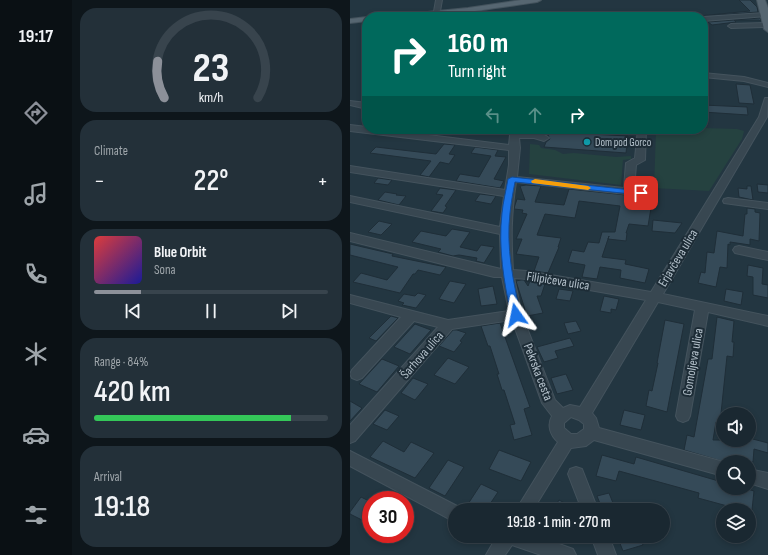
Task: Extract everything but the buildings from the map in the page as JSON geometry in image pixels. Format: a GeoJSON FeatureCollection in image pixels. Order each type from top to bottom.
{"type":"FeatureCollection","features":[{"type":"Feature","properties":{"kind":"main road"},"geometry":{"type":"LineString","coordinates":[[463,12],[537,0]]}},
{"type":"Feature","properties":{"kind":"main road"},"geometry":{"type":"LineString","coordinates":[[761,0],[768,27]]}},
{"type":"Feature","properties":{"kind":"main road"},"geometry":{"type":"LineString","coordinates":[[350,21],[362,20]]}},
{"type":"Feature","properties":{"kind":"street"},"geometry":{"type":"LineString","coordinates":[[437,12],[439,0]]}},
{"type":"Feature","properties":{"kind":"street"},"geometry":{"type":"LineString","coordinates":[[443,0],[445,12]]}},
{"type":"Feature","properties":{"kind":"street"},"geometry":{"type":"LineString","coordinates":[[708,19],[765,15]]}},
{"type":"Feature","properties":{"kind":"street"},"geometry":{"type":"LineString","coordinates":[[731,26],[768,27]]}},
{"type":"Feature","properties":{"kind":"street"},"geometry":{"type":"LineString","coordinates":[[708,76],[744,80],[768,85]]}},
{"type":"Feature","properties":{"kind":"street","name":"Erjavčeva ulica"},"geometry":{"type":"LineString","coordinates":[[583,414],[763,117],[768,100]]}},
{"type":"Feature","properties":{"kind":"street"},"geometry":{"type":"LineString","coordinates":[[350,103],[362,105]]}},
{"type":"Feature","properties":{"kind":"street"},"geometry":{"type":"LineString","coordinates":[[350,128],[362,129]]}},
{"type":"Feature","properties":{"kind":"street"},"geometry":{"type":"LineString","coordinates":[[400,134],[515,148]]}},
{"type":"Feature","properties":{"kind":"street","name":"Pekrska cesta"},"geometry":{"type":"LineString","coordinates":[[513,134],[515,148],[512,179],[506,213],[505,232],[507,275],[516,315],[549,404],[561,416]]}},
{"type":"Feature","properties":{"kind":"street"},"geometry":{"type":"LineString","coordinates":[[527,134],[544,138]]}},
{"type":"Feature","properties":{"kind":"street"},"geometry":{"type":"LineString","coordinates":[[626,191],[630,188],[631,163],[640,160],[642,134]]}},
{"type":"Feature","properties":{"kind":"street"},"geometry":{"type":"LineString","coordinates":[[350,169],[509,194]]}},
{"type":"Feature","properties":{"kind":"street"},"geometry":{"type":"LineString","coordinates":[[512,179],[626,191],[648,195],[649,199]]}},
{"type":"Feature","properties":{"kind":"street"},"geometry":{"type":"LineString","coordinates":[[350,199],[505,232]]}},
{"type":"Feature","properties":{"kind":"street"},"geometry":{"type":"LineString","coordinates":[[728,201],[768,206]]}},
{"type":"Feature","properties":{"kind":"street","name":"Filipičeva ulica"},"geometry":{"type":"LineString","coordinates":[[350,237],[507,275],[527,275],[654,298],[667,299],[702,308],[768,321]]}},
{"type":"Feature","properties":{"kind":"street"},"geometry":{"type":"LineString","coordinates":[[738,250],[768,256]]}},
{"type":"Feature","properties":{"kind":"street"},"geometry":{"type":"LineString","coordinates":[[350,299],[448,325]]}},
{"type":"Feature","properties":{"kind":"street","name":"Gomoljeva ulica"},"geometry":{"type":"LineString","coordinates":[[683,416],[702,308]]}},
{"type":"Feature","properties":{"kind":"street"},"geometry":{"type":"LineString","coordinates":[[357,374],[411,315]]}},
{"type":"Feature","properties":{"kind":"street","name":"Šarhova ulica"},"geometry":{"type":"LineString","coordinates":[[350,436],[448,325],[516,315]]}},
{"type":"Feature","properties":{"kind":"street"},"geometry":{"type":"LineString","coordinates":[[570,412],[583,414],[591,423],[591,432],[581,441],[567,441],[561,436],[557,428],[557,423],[561,416],[570,412]]}},
{"type":"Feature","properties":{"kind":"street"},"geometry":{"type":"LineString","coordinates":[[591,432],[716,467]]}},
{"type":"Feature","properties":{"kind":"street"},"geometry":{"type":"LineString","coordinates":[[528,503],[567,441]]}},
{"type":"Feature","properties":{"kind":"street"},"geometry":{"type":"LineString","coordinates":[[350,458],[448,510]]}},
{"type":"Feature","properties":{"kind":"street"},"geometry":{"type":"LineString","coordinates":[[576,474],[587,503]]}},
{"type":"Feature","properties":{"kind":"street"},"geometry":{"type":"LineString","coordinates":[[756,478],[768,481]]}},
{"type":"Feature","properties":{"kind":"street"},"geometry":{"type":"LineString","coordinates":[[495,555],[503,543]]}},
{"type":"Feature","properties":{"kind":"street"},"geometry":{"type":"LineString","coordinates":[[532,543],[567,555]]}},
{"type":"Feature","properties":{"kind":"street"},"geometry":{"type":"LineString","coordinates":[[603,543],[607,555]]}},
{"type":"Feature","properties":{"kind":"green space"},"geometry":{"type":"Polygon","coordinates":[[[708,128],[737,129],[744,131],[742,139],[709,191],[654,188],[656,134],[708,134],[708,128]]]}},
{"type":"Feature","properties":{"kind":"green space"},"geometry":{"type":"Polygon","coordinates":[[[530,144],[539,145],[541,148],[555,150],[563,154],[574,153],[616,157],[631,156],[631,159],[623,160],[621,185],[529,174],[530,144]]]}},
{"type":"Feature","properties":{"kind":"slow traffic"},"geometry":{"type":"LineString","coordinates":[[535,181],[588,188]]}},
{"type":"Feature","properties":{"kind":"place","name":"Dom pod Gorco"},"geometry":{"type":"Point","coordinates":[587,142]}},
{"type":"Feature","properties":{"kind":"route"},"geometry":{"type":"LineString","coordinates":[[516,315],[507,275],[505,232],[506,213],[512,179],[641,193]]}}]}
